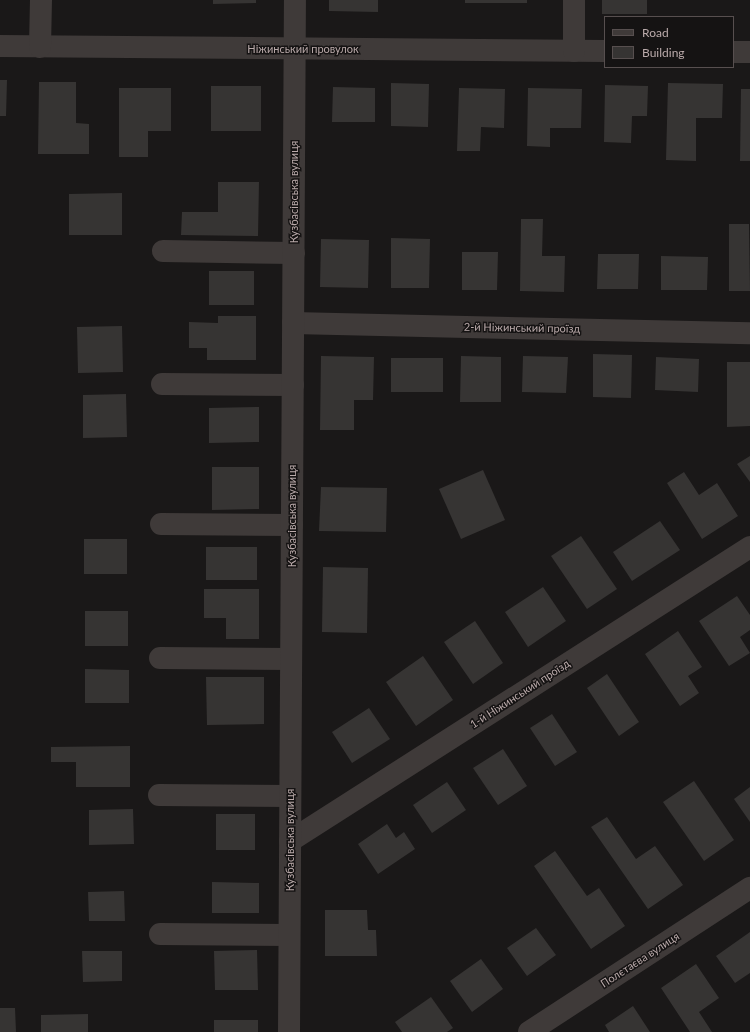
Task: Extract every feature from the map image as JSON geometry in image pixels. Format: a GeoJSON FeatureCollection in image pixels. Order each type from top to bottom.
{"type":"FeatureCollection","features":[{"type":"Feature","properties":{"kind":"street"},"geometry":{"type":"LineString","coordinates":[[40,46],[41,0]]}},
{"type":"Feature","properties":{"kind":"street","name":"Кузбасівська вулиця"},"geometry":{"type":"LineString","coordinates":[[288,1032],[296,0]]}},
{"type":"Feature","properties":{"kind":"street"},"geometry":{"type":"LineString","coordinates":[[574,0],[574,51]]}},
{"type":"Feature","properties":{"kind":"street","name":"Ніжинський провулок"},"geometry":{"type":"LineString","coordinates":[[0,46],[604,51]]}},
{"type":"Feature","properties":{"kind":"street"},"geometry":{"type":"LineString","coordinates":[[734,52],[750,52]]}},
{"type":"Feature","properties":{"kind":"street"},"geometry":{"type":"LineString","coordinates":[[163,251],[294,253]]}},
{"type":"Feature","properties":{"kind":"street","name":"2-й Ніжинський проїзд"},"geometry":{"type":"LineString","coordinates":[[293,323],[750,333]]}},
{"type":"Feature","properties":{"kind":"street"},"geometry":{"type":"LineString","coordinates":[[162,384],[293,385]]}},
{"type":"Feature","properties":{"kind":"street"},"geometry":{"type":"LineString","coordinates":[[161,524],[292,524]]}},
{"type":"Feature","properties":{"kind":"street","name":"1-й Ніжинський проїзд"},"geometry":{"type":"LineString","coordinates":[[290,841],[750,547]]}},
{"type":"Feature","properties":{"kind":"street"},"geometry":{"type":"LineString","coordinates":[[160,658],[291,659]]}},
{"type":"Feature","properties":{"kind":"street"},"geometry":{"type":"LineString","coordinates":[[159,795],[290,796]]}},
{"type":"Feature","properties":{"kind":"street","name":"Полєтаєва вулиця"},"geometry":{"type":"LineString","coordinates":[[529,1032],[750,888]]}},
{"type":"Feature","properties":{"kind":"street"},"geometry":{"type":"LineString","coordinates":[[160,934],[289,935]]}},
{"type":"Feature","properties":{"kind":"building"},"geometry":{"type":"Polygon","coordinates":[[[213,0],[256,0],[256,3],[213,4],[213,0]]]}},
{"type":"Feature","properties":{"kind":"building"},"geometry":{"type":"Polygon","coordinates":[[[329,0],[378,0],[378,12],[329,11],[329,0]]]}},
{"type":"Feature","properties":{"kind":"building"},"geometry":{"type":"Polygon","coordinates":[[[465,0],[527,0],[527,3],[465,3],[465,0]]]}},
{"type":"Feature","properties":{"kind":"building"},"geometry":{"type":"Polygon","coordinates":[[[602,0],[647,0],[647,14],[602,14],[602,0]]]}},
{"type":"Feature","properties":{"kind":"building"},"geometry":{"type":"Polygon","coordinates":[[[0,80],[7,80],[6,116],[0,116],[0,80]]]}},
{"type":"Feature","properties":{"kind":"building"},"geometry":{"type":"Polygon","coordinates":[[[39,82],[76,82],[76,123],[89,124],[89,154],[38,154],[39,82]]]}},
{"type":"Feature","properties":{"kind":"building"},"geometry":{"type":"Polygon","coordinates":[[[391,83],[429,84],[428,127],[391,126],[391,83]]]}},
{"type":"Feature","properties":{"kind":"building"},"geometry":{"type":"Polygon","coordinates":[[[668,83],[723,84],[722,118],[696,118],[696,161],[666,160],[668,83]]]}},
{"type":"Feature","properties":{"kind":"building"},"geometry":{"type":"Polygon","coordinates":[[[605,85],[648,86],[647,116],[632,116],[631,143],[604,142],[605,85]]]}},
{"type":"Feature","properties":{"kind":"building"},"geometry":{"type":"Polygon","coordinates":[[[211,86],[261,86],[261,131],[211,131],[211,86]]]}},
{"type":"Feature","properties":{"kind":"building"},"geometry":{"type":"Polygon","coordinates":[[[333,87],[375,88],[375,122],[332,122],[333,87]]]}},
{"type":"Feature","properties":{"kind":"building"},"geometry":{"type":"Polygon","coordinates":[[[119,88],[171,88],[171,131],[148,131],[148,157],[119,157],[119,88]]]}},
{"type":"Feature","properties":{"kind":"building"},"geometry":{"type":"Polygon","coordinates":[[[459,88],[505,89],[504,128],[481,127],[480,151],[457,151],[459,88]]]}},
{"type":"Feature","properties":{"kind":"building"},"geometry":{"type":"Polygon","coordinates":[[[528,88],[582,89],[581,128],[550,128],[550,147],[527,146],[528,88]]]}},
{"type":"Feature","properties":{"kind":"building"},"geometry":{"type":"Polygon","coordinates":[[[741,89],[750,89],[750,161],[740,161],[741,89]]]}},
{"type":"Feature","properties":{"kind":"building"},"geometry":{"type":"Polygon","coordinates":[[[218,182],[259,182],[258,236],[181,235],[182,212],[218,212],[218,182]]]}},
{"type":"Feature","properties":{"kind":"building"},"geometry":{"type":"Polygon","coordinates":[[[122,193],[122,235],[69,235],[69,194],[122,193]]]}},
{"type":"Feature","properties":{"kind":"building"},"geometry":{"type":"Polygon","coordinates":[[[521,219],[543,219],[542,256],[565,256],[564,292],[520,291],[521,219]]]}},
{"type":"Feature","properties":{"kind":"building"},"geometry":{"type":"Polygon","coordinates":[[[729,224],[749,224],[750,291],[729,291],[729,224]]]}},
{"type":"Feature","properties":{"kind":"building"},"geometry":{"type":"Polygon","coordinates":[[[391,238],[430,239],[429,288],[391,288],[391,238]]]}},
{"type":"Feature","properties":{"kind":"building"},"geometry":{"type":"Polygon","coordinates":[[[321,239],[369,240],[368,288],[320,287],[321,239]]]}},
{"type":"Feature","properties":{"kind":"building"},"geometry":{"type":"Polygon","coordinates":[[[462,252],[498,252],[497,290],[462,290],[462,252]]]}},
{"type":"Feature","properties":{"kind":"building"},"geometry":{"type":"Polygon","coordinates":[[[598,254],[639,254],[638,289],[597,289],[598,254]]]}},
{"type":"Feature","properties":{"kind":"building"},"geometry":{"type":"Polygon","coordinates":[[[661,256],[708,257],[707,290],[661,290],[661,256]]]}},
{"type":"Feature","properties":{"kind":"building"},"geometry":{"type":"Polygon","coordinates":[[[209,271],[254,271],[254,305],[209,305],[209,271]]]}},
{"type":"Feature","properties":{"kind":"building"},"geometry":{"type":"Polygon","coordinates":[[[218,316],[256,316],[256,360],[207,360],[207,348],[189,348],[189,322],[218,323],[218,316]]]}},
{"type":"Feature","properties":{"kind":"building"},"geometry":{"type":"Polygon","coordinates":[[[122,326],[123,372],[78,373],[77,327],[122,326]]]}},
{"type":"Feature","properties":{"kind":"building"},"geometry":{"type":"Polygon","coordinates":[[[593,354],[632,355],[631,398],[593,397],[593,354]]]}},
{"type":"Feature","properties":{"kind":"building"},"geometry":{"type":"Polygon","coordinates":[[[321,356],[374,357],[373,400],[354,400],[354,430],[320,430],[321,356]]]}},
{"type":"Feature","properties":{"kind":"building"},"geometry":{"type":"Polygon","coordinates":[[[461,356],[501,357],[501,402],[460,402],[461,356]]]}},
{"type":"Feature","properties":{"kind":"building"},"geometry":{"type":"Polygon","coordinates":[[[523,356],[568,357],[566,393],[522,392],[523,356]]]}},
{"type":"Feature","properties":{"kind":"building"},"geometry":{"type":"Polygon","coordinates":[[[656,357],[699,359],[698,392],[655,390],[656,357]]]}},
{"type":"Feature","properties":{"kind":"building"},"geometry":{"type":"Polygon","coordinates":[[[391,358],[443,358],[443,392],[391,392],[391,358]]]}},
{"type":"Feature","properties":{"kind":"building"},"geometry":{"type":"Polygon","coordinates":[[[727,362],[750,362],[750,426],[727,427],[727,362]]]}},
{"type":"Feature","properties":{"kind":"building"},"geometry":{"type":"Polygon","coordinates":[[[126,394],[127,437],[83,438],[83,395],[126,394]]]}},
{"type":"Feature","properties":{"kind":"building"},"geometry":{"type":"Polygon","coordinates":[[[259,407],[259,442],[209,443],[209,408],[259,407]]]}},
{"type":"Feature","properties":{"kind":"building"},"geometry":{"type":"Polygon","coordinates":[[[750,456],[750,482],[737,464],[750,456]]]}},
{"type":"Feature","properties":{"kind":"building"},"geometry":{"type":"Polygon","coordinates":[[[212,467],[259,467],[259,509],[212,510],[212,467]]]}},
{"type":"Feature","properties":{"kind":"building"},"geometry":{"type":"Polygon","coordinates":[[[483,470],[505,520],[461,539],[439,489],[483,470]]]}},
{"type":"Feature","properties":{"kind":"building"},"geometry":{"type":"Polygon","coordinates":[[[684,472],[699,495],[717,483],[738,516],[702,539],[667,483],[684,472]]]}},
{"type":"Feature","properties":{"kind":"building"},"geometry":{"type":"Polygon","coordinates":[[[321,487],[387,488],[386,532],[319,531],[321,487]]]}},
{"type":"Feature","properties":{"kind":"building"},"geometry":{"type":"Polygon","coordinates":[[[660,521],[680,550],[632,581],[613,552],[660,521]]]}},
{"type":"Feature","properties":{"kind":"building"},"geometry":{"type":"Polygon","coordinates":[[[581,536],[617,589],[587,609],[551,556],[581,536]]]}},
{"type":"Feature","properties":{"kind":"building"},"geometry":{"type":"Polygon","coordinates":[[[84,539],[127,539],[127,574],[84,574],[84,539]]]}},
{"type":"Feature","properties":{"kind":"building"},"geometry":{"type":"Polygon","coordinates":[[[206,547],[257,547],[257,580],[206,580],[206,547]]]}},
{"type":"Feature","properties":{"kind":"building"},"geometry":{"type":"Polygon","coordinates":[[[323,567],[368,568],[367,633],[322,632],[323,567]]]}},
{"type":"Feature","properties":{"kind":"building"},"geometry":{"type":"Polygon","coordinates":[[[543,587],[566,621],[528,647],[505,612],[543,587]]]}},
{"type":"Feature","properties":{"kind":"building"},"geometry":{"type":"Polygon","coordinates":[[[204,589],[259,589],[259,639],[226,639],[226,618],[204,618],[204,589]]]}},
{"type":"Feature","properties":{"kind":"building"},"geometry":{"type":"Polygon","coordinates":[[[737,596],[750,615],[750,630],[740,637],[750,653],[729,666],[699,621],[737,596]]]}},
{"type":"Feature","properties":{"kind":"building"},"geometry":{"type":"Polygon","coordinates":[[[85,611],[128,611],[128,646],[85,646],[85,611]]]}},
{"type":"Feature","properties":{"kind":"building"},"geometry":{"type":"Polygon","coordinates":[[[475,621],[503,663],[473,684],[444,642],[475,621]]]}},
{"type":"Feature","properties":{"kind":"building"},"geometry":{"type":"Polygon","coordinates":[[[678,631],[702,667],[688,676],[699,693],[680,706],[645,654],[678,631]]]}},
{"type":"Feature","properties":{"kind":"building"},"geometry":{"type":"Polygon","coordinates":[[[423,656],[453,700],[416,726],[386,682],[423,656]]]}},
{"type":"Feature","properties":{"kind":"building"},"geometry":{"type":"Polygon","coordinates":[[[85,669],[129,670],[129,703],[85,703],[85,669]]]}},
{"type":"Feature","properties":{"kind":"building"},"geometry":{"type":"Polygon","coordinates":[[[607,674],[639,722],[619,736],[587,688],[607,674]]]}},
{"type":"Feature","properties":{"kind":"building"},"geometry":{"type":"Polygon","coordinates":[[[206,677],[264,677],[264,724],[207,725],[206,677]]]}},
{"type":"Feature","properties":{"kind":"building"},"geometry":{"type":"Polygon","coordinates":[[[369,708],[390,739],[352,763],[332,732],[369,708]]]}},
{"type":"Feature","properties":{"kind":"building"},"geometry":{"type":"Polygon","coordinates":[[[552,714],[577,752],[555,766],[530,728],[552,714]]]}},
{"type":"Feature","properties":{"kind":"building"},"geometry":{"type":"Polygon","coordinates":[[[130,746],[130,787],[76,787],[76,762],[51,762],[51,747],[130,746]]]}},
{"type":"Feature","properties":{"kind":"building"},"geometry":{"type":"Polygon","coordinates":[[[503,749],[527,786],[498,805],[473,768],[503,749]]]}},
{"type":"Feature","properties":{"kind":"building"},"geometry":{"type":"Polygon","coordinates":[[[694,781],[734,840],[704,861],[663,802],[694,781]]]}},
{"type":"Feature","properties":{"kind":"building"},"geometry":{"type":"Polygon","coordinates":[[[447,782],[466,810],[432,833],[413,805],[447,782]]]}},
{"type":"Feature","properties":{"kind":"building"},"geometry":{"type":"Polygon","coordinates":[[[750,787],[750,822],[734,799],[750,787]]]}},
{"type":"Feature","properties":{"kind":"building"},"geometry":{"type":"Polygon","coordinates":[[[133,809],[134,844],[89,845],[89,810],[133,809]]]}},
{"type":"Feature","properties":{"kind":"building"},"geometry":{"type":"Polygon","coordinates":[[[216,814],[255,814],[255,850],[216,850],[216,814]]]}},
{"type":"Feature","properties":{"kind":"building"},"geometry":{"type":"Polygon","coordinates":[[[607,817],[636,859],[655,846],[683,885],[648,909],[591,827],[607,817]]]}},
{"type":"Feature","properties":{"kind":"building"},"geometry":{"type":"Polygon","coordinates":[[[387,824],[396,838],[404,832],[415,849],[378,874],[358,844],[387,824]]]}},
{"type":"Feature","properties":{"kind":"building"},"geometry":{"type":"Polygon","coordinates":[[[555,851],[587,896],[599,888],[625,926],[591,949],[534,866],[555,851]]]}},
{"type":"Feature","properties":{"kind":"building"},"geometry":{"type":"Polygon","coordinates":[[[212,882],[259,883],[259,913],[212,913],[212,882]]]}},
{"type":"Feature","properties":{"kind":"building"},"geometry":{"type":"Polygon","coordinates":[[[124,891],[125,921],[89,921],[88,892],[124,891]]]}},
{"type":"Feature","properties":{"kind":"building"},"geometry":{"type":"Polygon","coordinates":[[[325,910],[367,910],[368,930],[376,930],[377,956],[325,956],[325,910]]]}},
{"type":"Feature","properties":{"kind":"building"},"geometry":{"type":"Polygon","coordinates":[[[536,928],[556,955],[527,976],[507,948],[536,928]]]}},
{"type":"Feature","properties":{"kind":"building"},"geometry":{"type":"Polygon","coordinates":[[[750,932],[750,973],[735,983],[716,956],[750,932]]]}},
{"type":"Feature","properties":{"kind":"building"},"geometry":{"type":"Polygon","coordinates":[[[257,950],[258,990],[215,990],[214,951],[257,950]]]}},
{"type":"Feature","properties":{"kind":"building"},"geometry":{"type":"Polygon","coordinates":[[[82,951],[122,951],[122,981],[83,982],[82,951]]]}},
{"type":"Feature","properties":{"kind":"building"},"geometry":{"type":"Polygon","coordinates":[[[481,959],[503,989],[472,1012],[450,981],[481,959]]]}},
{"type":"Feature","properties":{"kind":"building"},"geometry":{"type":"Polygon","coordinates":[[[696,964],[719,998],[699,1012],[712,1032],[690,1032],[661,988],[696,964]]]}},
{"type":"Feature","properties":{"kind":"building"},"geometry":{"type":"Polygon","coordinates":[[[431,997],[453,1028],[447,1032],[402,1032],[395,1022],[431,997]]]}},
{"type":"Feature","properties":{"kind":"building"},"geometry":{"type":"Polygon","coordinates":[[[633,1006],[650,1032],[609,1032],[605,1025],[633,1006]]]}},
{"type":"Feature","properties":{"kind":"building"},"geometry":{"type":"Polygon","coordinates":[[[0,1008],[15,1008],[16,1032],[0,1032],[0,1008]]]}},
{"type":"Feature","properties":{"kind":"building"},"geometry":{"type":"Polygon","coordinates":[[[88,1014],[88,1032],[41,1032],[41,1015],[88,1014]]]}},
{"type":"Feature","properties":{"kind":"building"},"geometry":{"type":"Polygon","coordinates":[[[214,1020],[258,1020],[258,1032],[214,1032],[214,1020]]]}}]}
